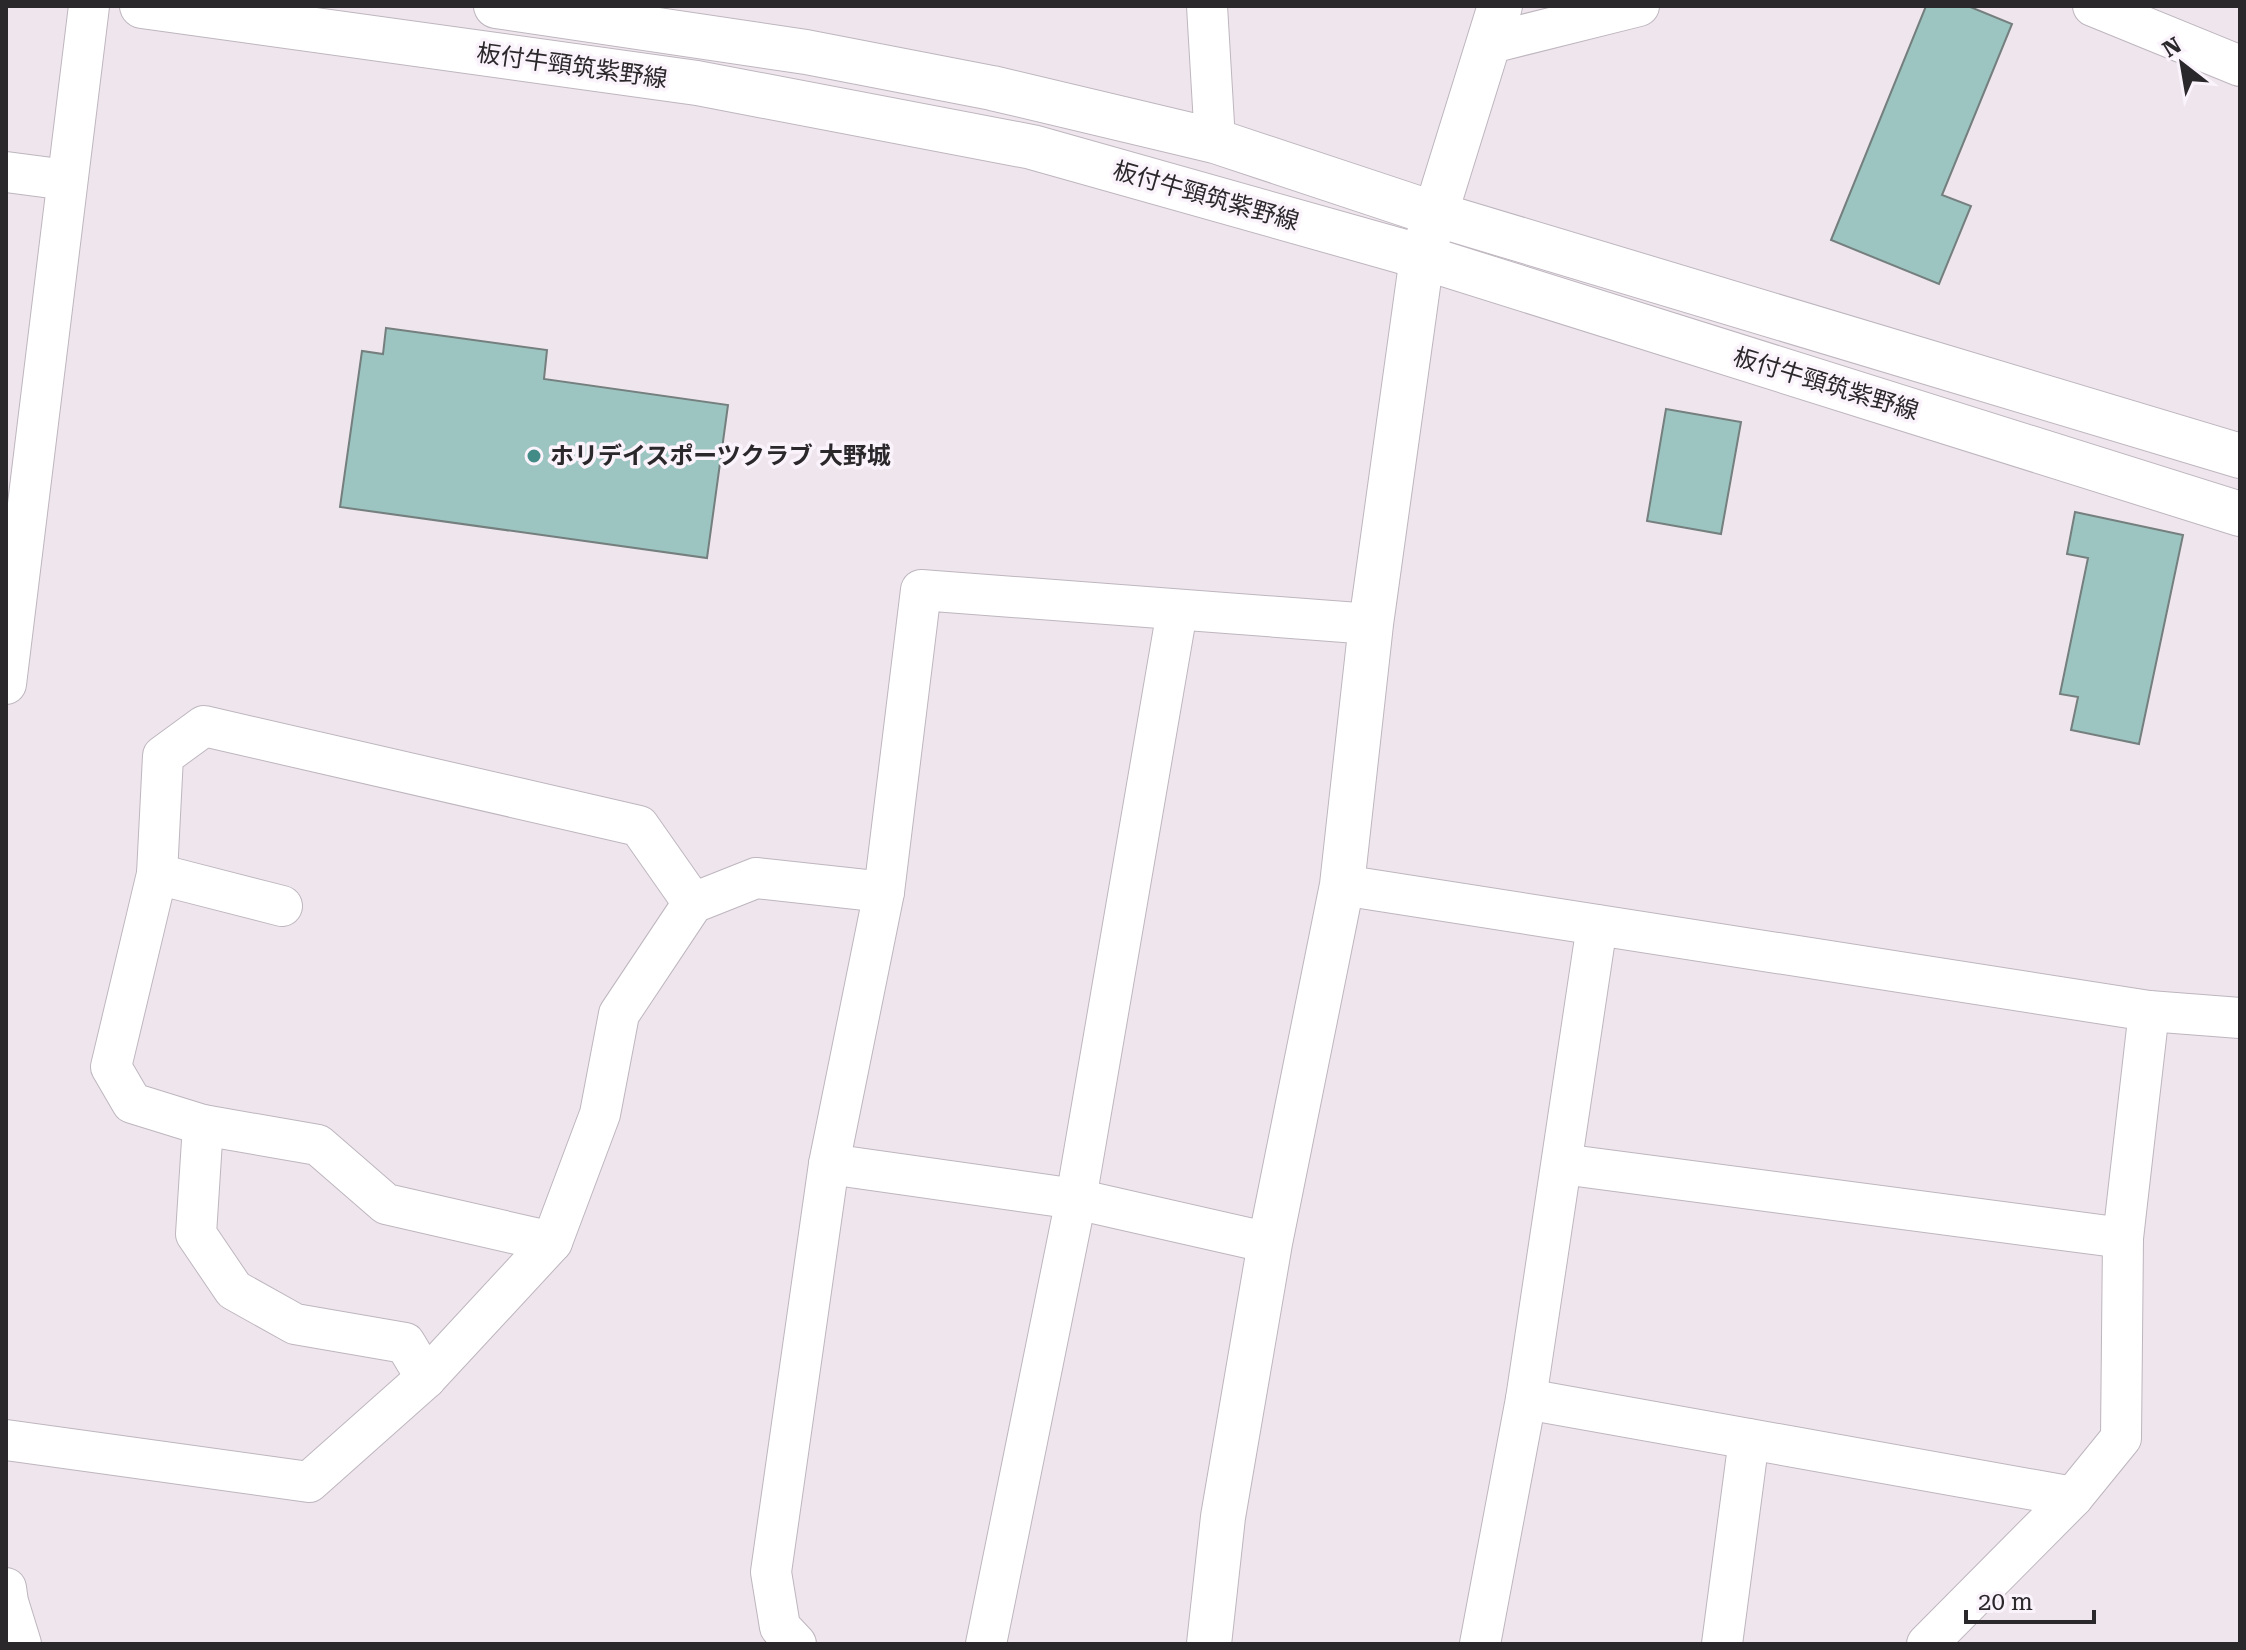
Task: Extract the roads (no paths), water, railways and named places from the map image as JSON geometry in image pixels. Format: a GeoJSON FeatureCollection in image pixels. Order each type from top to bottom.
{"type":"FeatureCollection","features":[{"type":"Feature","properties":{"kind":"main road","name":"板付牛頸筑紫野線"},"geometry":{"type":"LineString","coordinates":[[496,6],[806,52],[992,88],[1215,141],[1435,214],[2240,456]]}},
{"type":"Feature","properties":{"kind":"main road","name":"板付牛頸筑紫野線"},"geometry":{"type":"LineString","coordinates":[[164,8],[697,83],[1032,147],[1422,257],[2240,514]]}},
{"type":"Feature","properties":{"kind":"main road"},"geometry":{"type":"LineString","coordinates":[[1209,1644],[1223,1517],[1270,1243],[1342,885],[1371,624],[1422,257],[1493,25]]}},
{"type":"Feature","properties":{"kind":"street"},"geometry":{"type":"LineString","coordinates":[[6,684],[22,412],[67,180],[89,6]]}},
{"type":"Feature","properties":{"kind":"street"},"geometry":{"type":"LineString","coordinates":[[1207,6],[1215,141]]}},
{"type":"Feature","properties":{"kind":"street"},"geometry":{"type":"LineString","coordinates":[[1493,25],[1639,6]]}},
{"type":"Feature","properties":{"kind":"street"},"geometry":{"type":"LineString","coordinates":[[2093,6],[2240,66]]}},
{"type":"Feature","properties":{"kind":"street"},"geometry":{"type":"LineString","coordinates":[[6,172],[67,180]]}},
{"type":"Feature","properties":{"kind":"street"},"geometry":{"type":"LineString","coordinates":[[796,1644],[780,1627],[771,1572],[829,1164],[884,892],[921,590],[1371,624]]}},
{"type":"Feature","properties":{"kind":"street"},"geometry":{"type":"LineString","coordinates":[[986,1644],[1076,1199],[1177,611]]}},
{"type":"Feature","properties":{"kind":"street"},"geometry":{"type":"LineString","coordinates":[[552,1242],[386,1204],[318,1145],[203,1125],[132,1103],[111,1067],[157,874],[163,756],[204,726],[639,826],[693,903]]}},
{"type":"Feature","properties":{"kind":"street"},"geometry":{"type":"LineString","coordinates":[[157,874],[282,906]]}},
{"type":"Feature","properties":{"kind":"street"},"geometry":{"type":"LineString","coordinates":[[6,1440],[309,1482],[426,1378],[552,1242],[600,1114],[619,1014],[693,903],[756,878],[884,892]]}},
{"type":"Feature","properties":{"kind":"street"},"geometry":{"type":"LineString","coordinates":[[1342,885],[2149,1011],[2240,1018]]}},
{"type":"Feature","properties":{"kind":"street"},"geometry":{"type":"LineString","coordinates":[[1480,1644],[1526,1399],[1597,925]]}},
{"type":"Feature","properties":{"kind":"street"},"geometry":{"type":"LineString","coordinates":[[1927,1644],[2073,1497],[2121,1438],[2123,1238],[2149,1011]]}},
{"type":"Feature","properties":{"kind":"street"},"geometry":{"type":"LineString","coordinates":[[203,1125],[196,1234],[234,1290],[295,1324],[405,1343],[426,1378]]}},
{"type":"Feature","properties":{"kind":"street"},"geometry":{"type":"LineString","coordinates":[[829,1164],[1076,1199],[1270,1243]]}},
{"type":"Feature","properties":{"kind":"street"},"geometry":{"type":"LineString","coordinates":[[1562,1164],[2123,1238]]}},
{"type":"Feature","properties":{"kind":"street"},"geometry":{"type":"LineString","coordinates":[[1526,1399],[2073,1497]]}},
{"type":"Feature","properties":{"kind":"street"},"geometry":{"type":"LineString","coordinates":[[1722,1644],[1749,1439]]}},
{"type":"Feature","properties":{"kind":"street"},"geometry":{"type":"LineString","coordinates":[[6,1588],[21,1644]]}},
{"type":"Feature","properties":{"kind":"place","name":"ホリデイスポーツクラブ 大野城"},"geometry":{"type":"Point","coordinates":[534,456]}}]}
